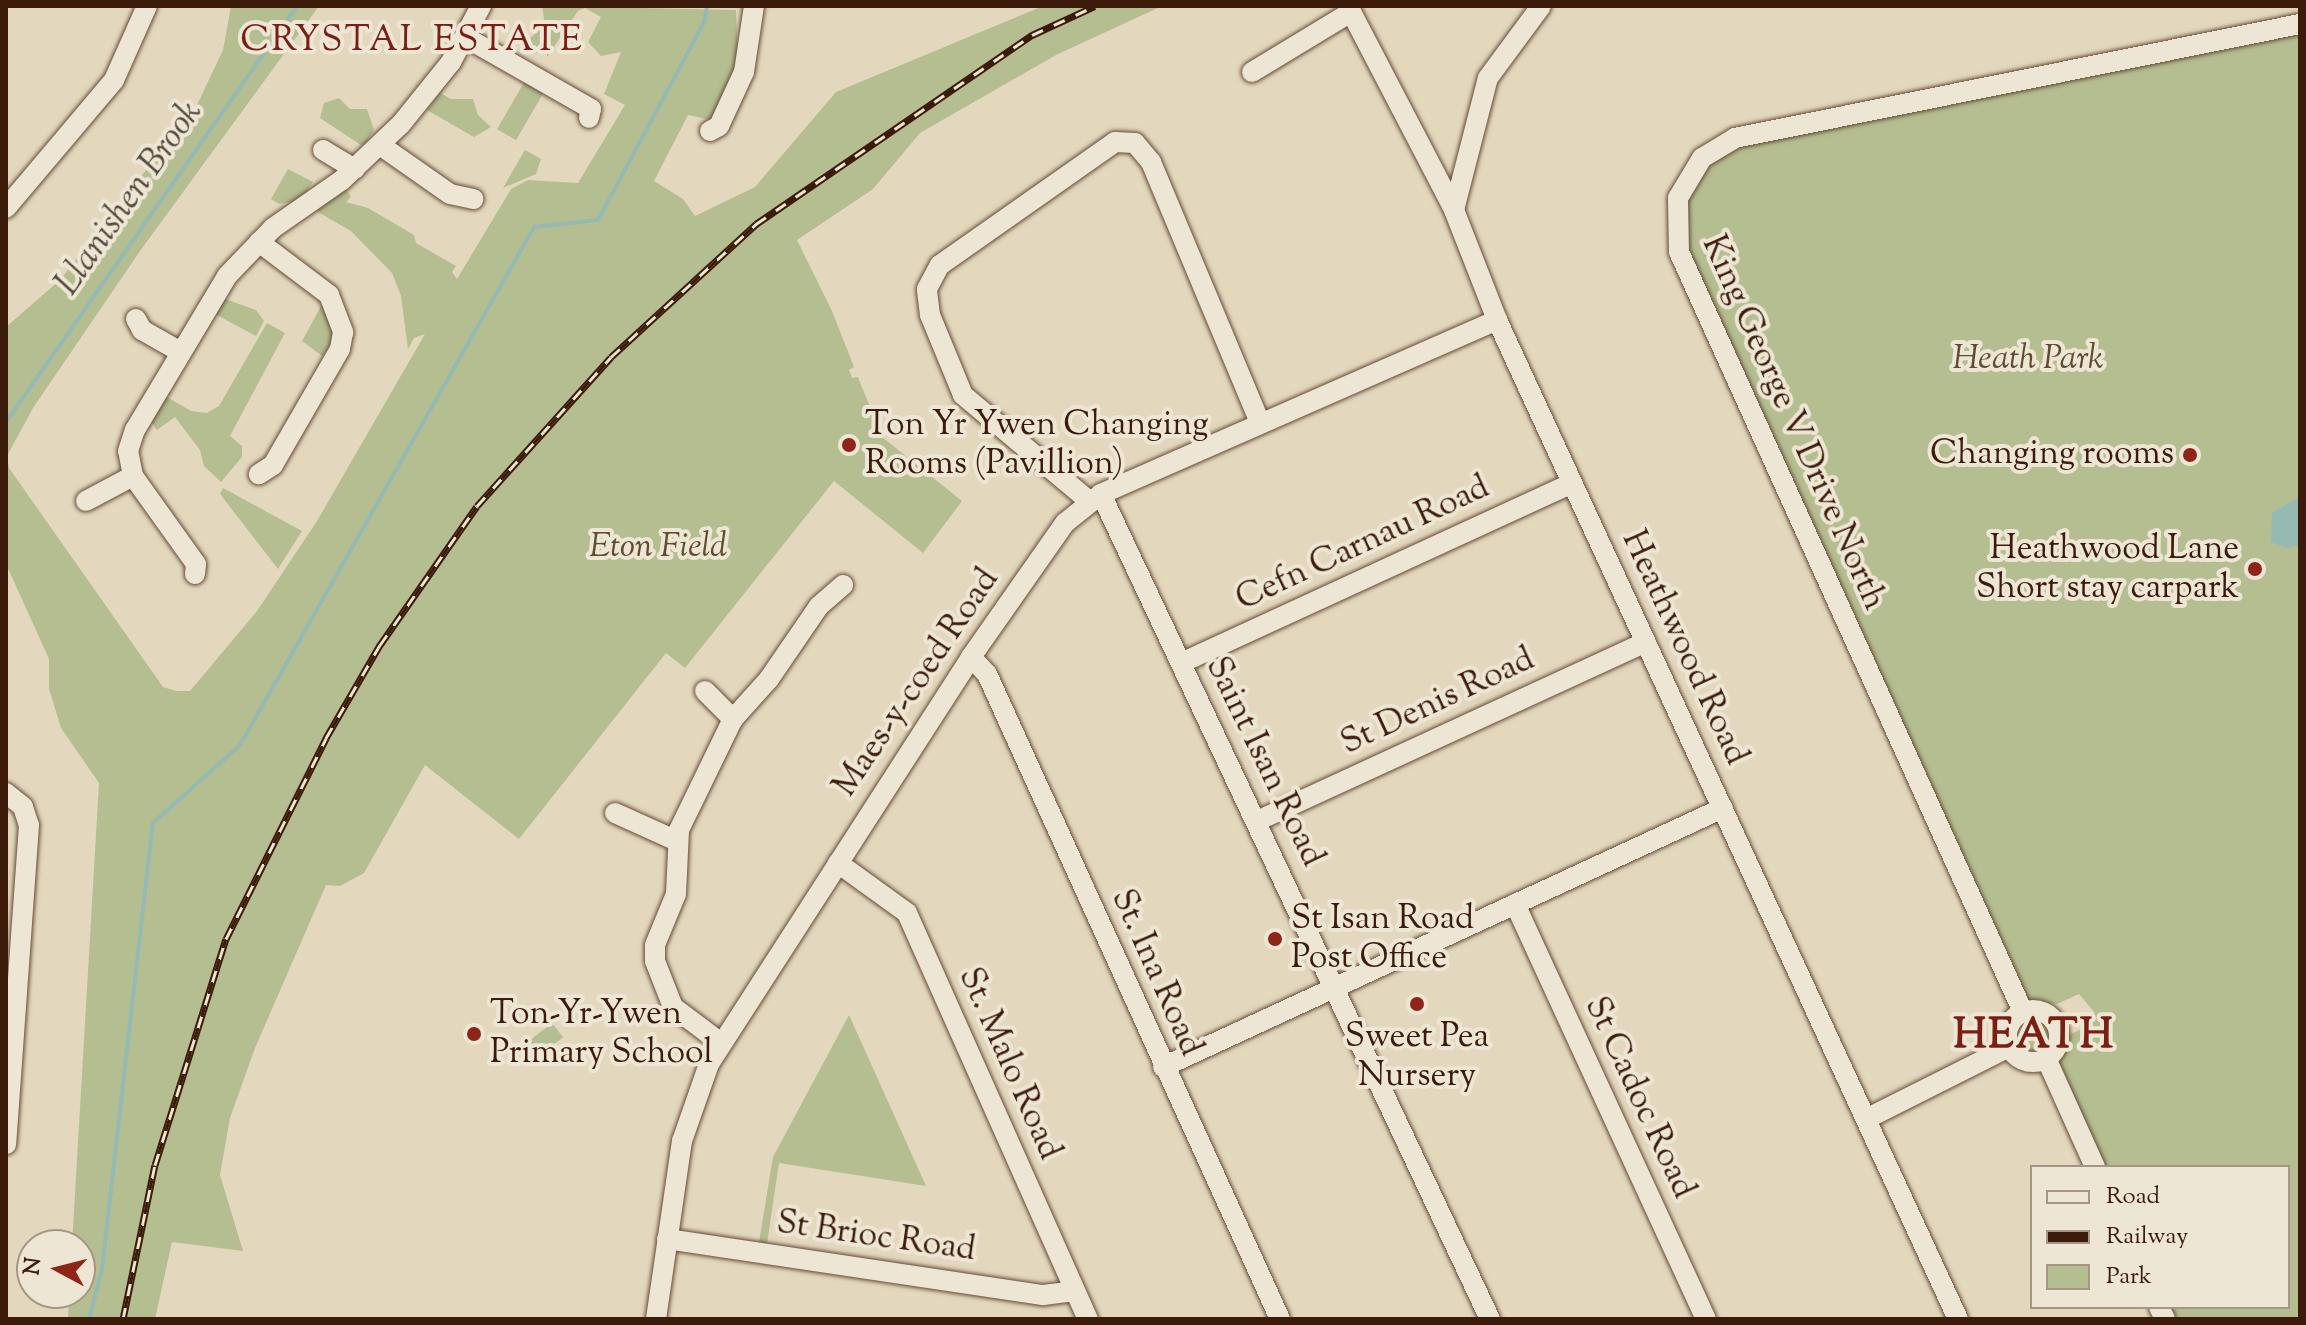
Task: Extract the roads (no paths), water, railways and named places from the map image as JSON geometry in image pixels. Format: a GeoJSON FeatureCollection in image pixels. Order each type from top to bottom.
{"type":"FeatureCollection","features":[{"type":"Feature","properties":{"kind":"street"},"geometry":{"type":"LineString","coordinates":[[6,208],[109,88],[147,6]]}},
{"type":"Feature","properties":{"kind":"street"},"geometry":{"type":"LineString","coordinates":[[195,574],[196,564],[133,476],[130,440],[213,294],[259,242],[355,169],[380,145],[433,86],[481,6]]}},
{"type":"Feature","properties":{"kind":"street"},"geometry":{"type":"LineString","coordinates":[[710,131],[719,126],[744,72],[754,6]]}},
{"type":"Feature","properties":{"kind":"street"},"geometry":{"type":"LineString","coordinates":[[1454,210],[1488,78],[1541,6]]}},
{"type":"Feature","properties":{"kind":"street"},"geometry":{"type":"LineString","coordinates":[[1252,72],[1349,9]]}},
{"type":"Feature","properties":{"kind":"street","name":"Heathwood Road"},"geometry":{"type":"LineString","coordinates":[[1349,9],[1454,210],[1497,320],[1958,1319]]}},
{"type":"Feature","properties":{"kind":"street","name":"King George V Drive North"},"geometry":{"type":"LineString","coordinates":[[2023,1012],[1679,252],[1678,198],[1702,158],[1735,138],[2300,24]]}},
{"type":"Feature","properties":{"kind":"street"},"geometry":{"type":"LineString","coordinates":[[465,37],[591,109],[589,118]]}},
{"type":"Feature","properties":{"kind":"street"},"geometry":{"type":"LineString","coordinates":[[1095,498],[963,395],[930,315],[927,289],[934,271],[1115,142],[1130,140],[1145,151],[1164,189],[1260,423]]}},
{"type":"Feature","properties":{"kind":"street"},"geometry":{"type":"LineString","coordinates":[[380,145],[450,194],[473,199]]}},
{"type":"Feature","properties":{"kind":"street"},"geometry":{"type":"LineString","coordinates":[[323,150],[355,169]]}},
{"type":"Feature","properties":{"kind":"street"},"geometry":{"type":"LineString","coordinates":[[259,242],[329,295],[343,332],[340,349],[273,465],[259,474]]}},
{"type":"Feature","properties":{"kind":"street"},"geometry":{"type":"LineString","coordinates":[[136,319],[142,330],[179,351]]}},
{"type":"Feature","properties":{"kind":"street","name":"Maes-y-coed Road"},"geometry":{"type":"LineString","coordinates":[[656,1319],[687,1121],[721,1043],[971,657],[1051,540],[1095,498],[1497,320]]}},
{"type":"Feature","properties":{"kind":"street"},"geometry":{"type":"LineString","coordinates":[[86,501],[133,476]]}},
{"type":"Feature","properties":{"kind":"street","name":"Cefn Carnau Road"},"geometry":{"type":"LineString","coordinates":[[1181,663],[1572,483]]}},
{"type":"Feature","properties":{"kind":"street","name":"Saint Isan Road"},"geometry":{"type":"LineString","coordinates":[[1095,498],[1181,663],[1336,986],[1490,1319]]}},
{"type":"Feature","properties":{"kind":"street"},"geometry":{"type":"LineString","coordinates":[[721,1043],[673,1007],[655,961],[655,945],[676,894],[677,841],[733,719],[769,679],[819,606],[843,585]]}},
{"type":"Feature","properties":{"kind":"street","name":"St Denis Road"},"geometry":{"type":"LineString","coordinates":[[1257,821],[1646,642]]}},
{"type":"Feature","properties":{"kind":"street","name":"St. Ina Road"},"geometry":{"type":"LineString","coordinates":[[971,657],[987,674],[1280,1319]]}},
{"type":"Feature","properties":{"kind":"street"},"geometry":{"type":"LineString","coordinates":[[705,691],[733,719]]}},
{"type":"Feature","properties":{"kind":"street"},"geometry":{"type":"LineString","coordinates":[[6,793],[23,807],[29,825],[6,1144]]}},
{"type":"Feature","properties":{"kind":"street"},"geometry":{"type":"LineString","coordinates":[[1163,1067],[1723,808]]}},
{"type":"Feature","properties":{"kind":"street"},"geometry":{"type":"LineString","coordinates":[[615,813],[677,841]]}},
{"type":"Feature","properties":{"kind":"street","name":"St. Malo Road"},"geometry":{"type":"LineString","coordinates":[[838,863],[907,913],[1088,1319]]}},
{"type":"Feature","properties":{"kind":"street","name":"St Cadoc Road"},"geometry":{"type":"LineString","coordinates":[[1515,904],[1706,1319]]}},
{"type":"Feature","properties":{"kind":"street"},"geometry":{"type":"LineString","coordinates":[[2037,1010],[2055,1024],[2058,1041],[2046,1058],[2028,1061],[2009,1047],[2007,1031],[2023,1012],[2037,1010]]}},
{"type":"Feature","properties":{"kind":"street"},"geometry":{"type":"LineString","coordinates":[[1866,1119],[2009,1047]]}},
{"type":"Feature","properties":{"kind":"street"},"geometry":{"type":"LineString","coordinates":[[2046,1058],[2094,1165]]}},
{"type":"Feature","properties":{"kind":"street","name":"St Brioc Road"},"geometry":{"type":"LineString","coordinates":[[667,1239],[1043,1295],[1075,1291]]}},
{"type":"Feature","properties":{"kind":"water"},"geometry":{"type":"Polygon","coordinates":[[[2300,496],[2300,545],[2287,548],[2271,542],[2272,513],[2300,496]]]}},
{"type":"Feature","properties":{"kind":"waterway","name":"Llanishen Brook"},"geometry":{"type":"LineString","coordinates":[[6,422],[297,6]]}},
{"type":"Feature","properties":{"kind":"waterway"},"geometry":{"type":"LineString","coordinates":[[89,1319],[102,1269],[153,823],[240,745],[534,227],[598,220],[704,22],[707,6]]}},
{"type":"Feature","properties":{"kind":"railway"},"geometry":{"type":"LineString","coordinates":[[123,1319],[155,1165],[226,939],[326,738],[380,645],[477,506],[611,357],[756,224],[1032,35],[1095,6]]}},
{"type":"Feature","properties":{"kind":"place","name":"Ton Yr Ywen Changing Rooms (Pavillion)"},"geometry":{"type":"Point","coordinates":[849,445]}},
{"type":"Feature","properties":{"kind":"place","name":"Changing rooms"},"geometry":{"type":"Point","coordinates":[2190,455]}},
{"type":"Feature","properties":{"kind":"place","name":"Heathwood Lane Short stay carpark"},"geometry":{"type":"Point","coordinates":[2255,569]}},
{"type":"Feature","properties":{"kind":"place","name":"St Isan Road Post Office"},"geometry":{"type":"Point","coordinates":[1275,939]}},
{"type":"Feature","properties":{"kind":"place","name":"Sweet Pea Nursery"},"geometry":{"type":"Point","coordinates":[1417,1004]}},
{"type":"Feature","properties":{"kind":"place","name":"Ton-Yr-Ywen Primary School"},"geometry":{"type":"Point","coordinates":[474,1034]}},
{"type":"Feature","properties":{"kind":"district","name":"CRYSTAL ESTATE"},"geometry":{"type":"Point","coordinates":[412,42]}},
{"type":"Feature","properties":{"kind":"district","name":"HEATH"},"geometry":{"type":"Point","coordinates":[2034,1037]}},
{"type":"Feature","properties":{"kind":"park label","name":"Heath Park"},"geometry":{"type":"Point","coordinates":[2028,360]}},
{"type":"Feature","properties":{"kind":"park label","name":"Eton Field"},"geometry":{"type":"Point","coordinates":[658,548]}}]}
